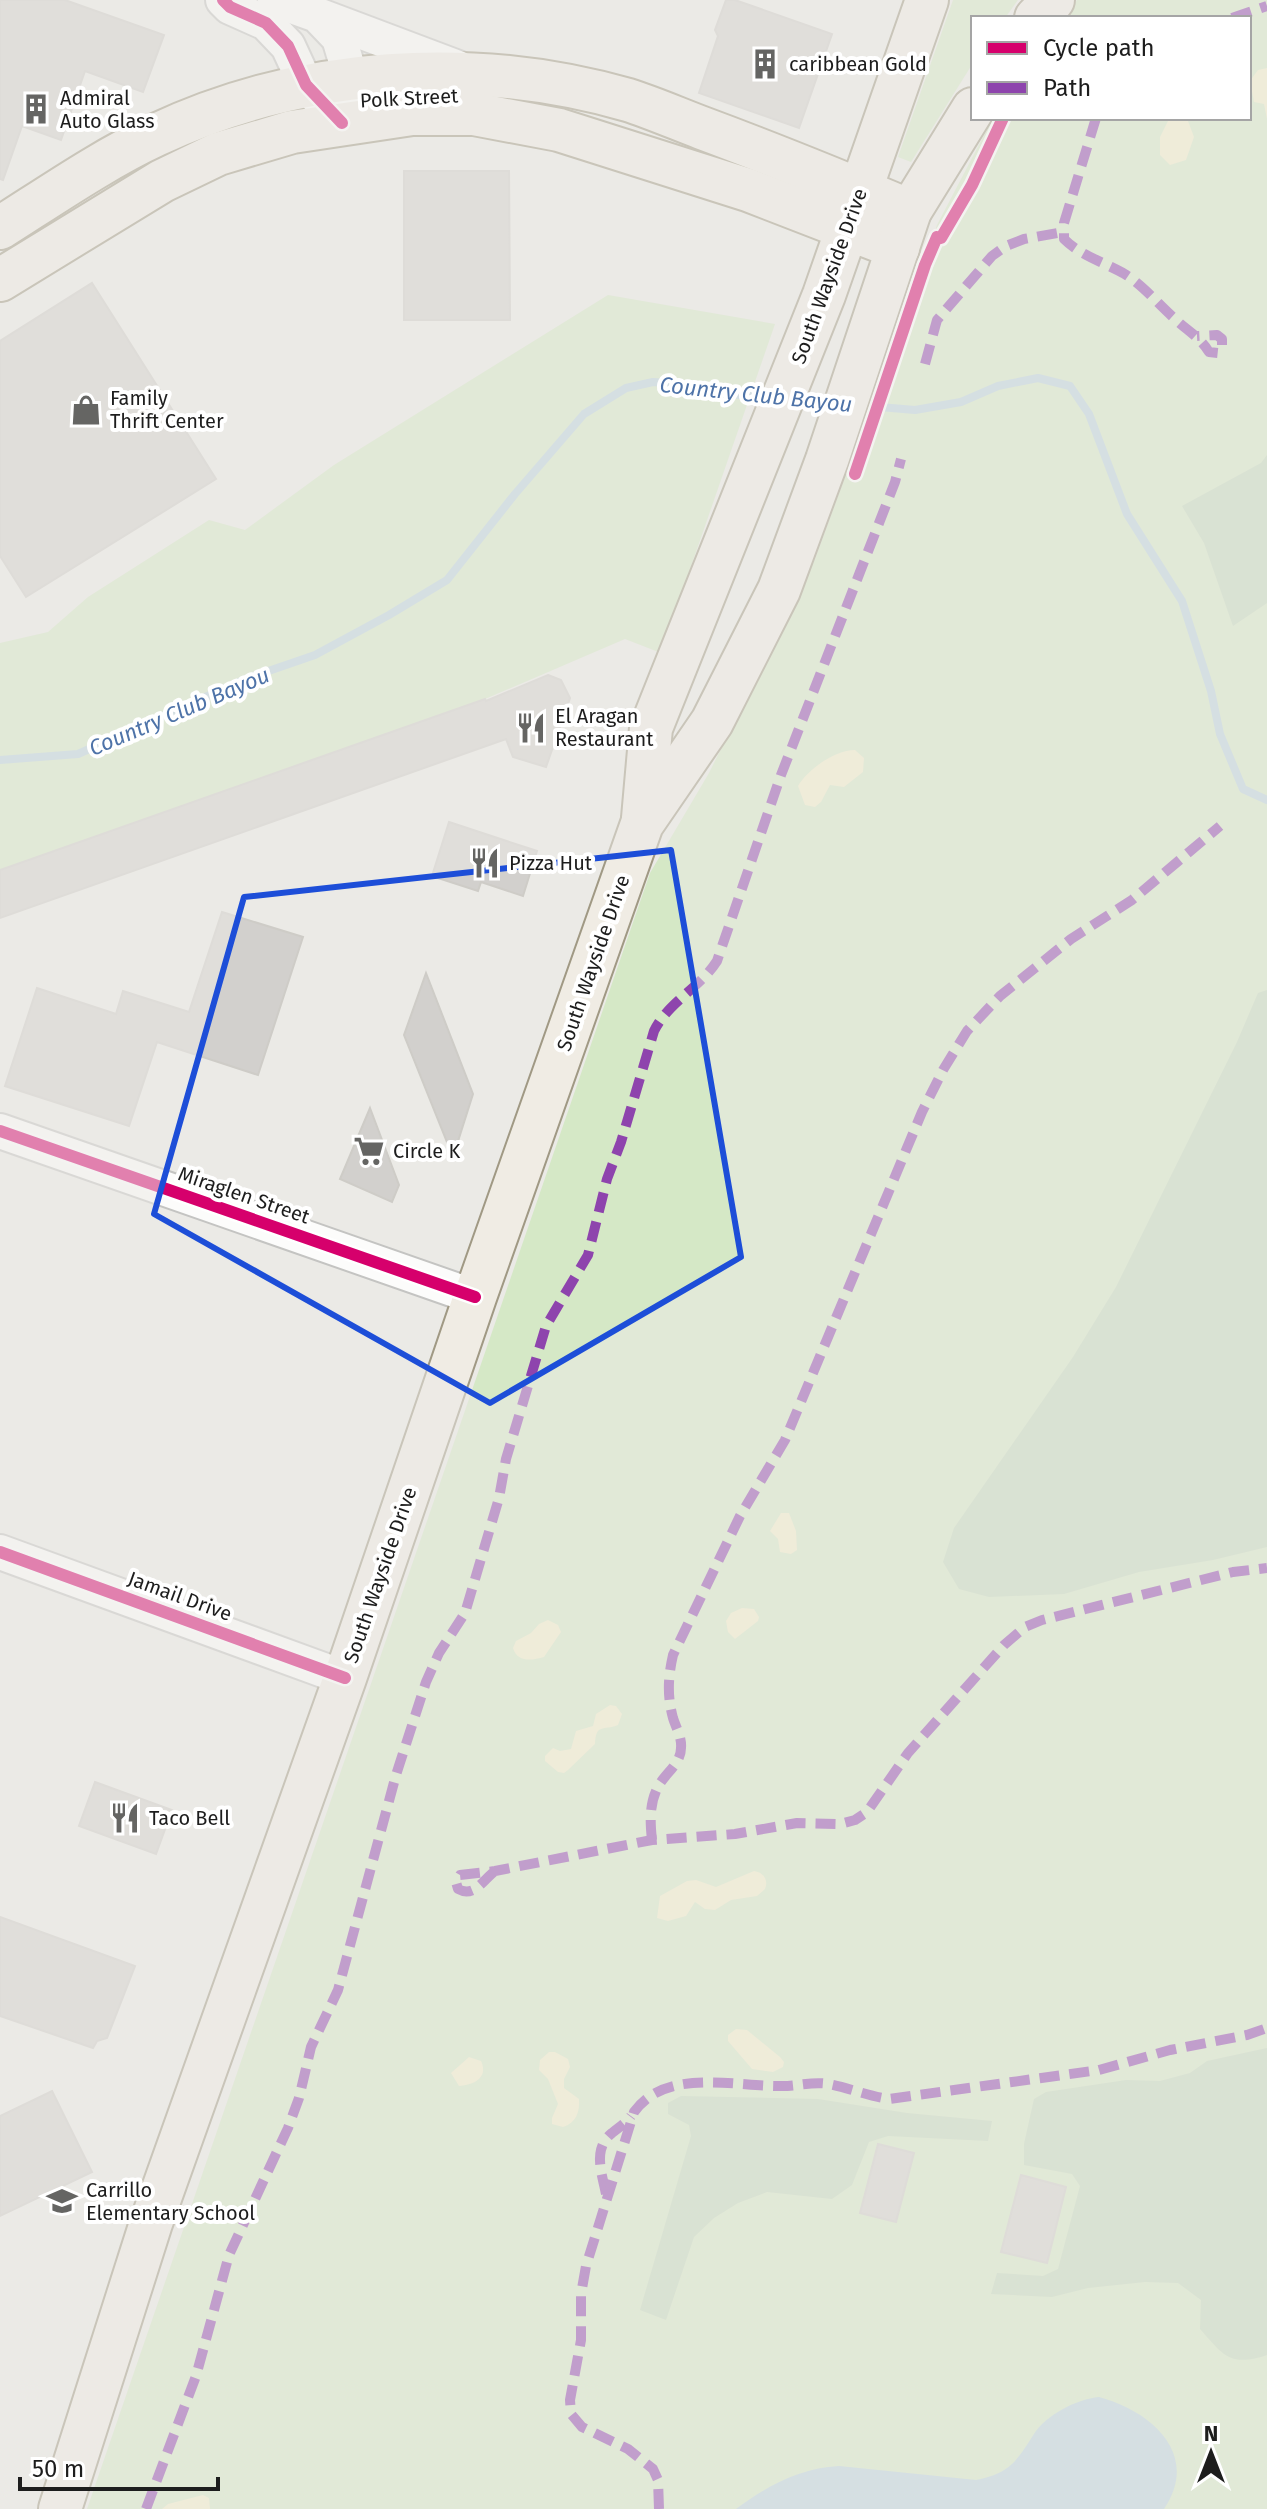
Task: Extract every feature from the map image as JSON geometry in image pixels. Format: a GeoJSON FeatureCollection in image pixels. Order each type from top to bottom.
{"type":"FeatureCollection","features":[{"type":"Feature","properties":{"kind":"main road","name":"South Wayside Drive"},"geometry":{"type":"LineString","coordinates":[[60,2509],[151,2223],[345,1678],[642,824],[651,728],[849,230],[860,190],[927,0]]}},
{"type":"Feature","properties":{"kind":"main road"},"geometry":{"type":"LineString","coordinates":[[1038,16],[1053,0]]}},
{"type":"Feature","properties":{"kind":"main road","name":"Polk Street"},"geometry":{"type":"LineString","coordinates":[[0,228],[155,135],[236,102],[351,78],[469,72],[529,79],[629,101],[860,190],[904,230]]}},
{"type":"Feature","properties":{"kind":"main road","name":"South Wayside Drive"},"geometry":{"type":"LineString","coordinates":[[642,824],[712,722],[779,590],[827,460],[904,230],[971,113]]}},
{"type":"Feature","properties":{"kind":"main road","name":"Polk Street"},"geometry":{"type":"LineString","coordinates":[[0,280],[162,181],[218,154],[292,132],[412,114],[474,114],[559,130],[748,190],[849,230],[904,230]]}},
{"type":"Feature","properties":{"kind":"street"},"geometry":{"type":"LineString","coordinates":[[223,0],[230,7],[266,23],[288,46],[306,85],[342,123]]}},
{"type":"Feature","properties":{"kind":"street"},"geometry":{"type":"LineString","coordinates":[[275,0],[469,72]]}},
{"type":"Feature","properties":{"kind":"street"},"geometry":{"type":"LineString","coordinates":[[317,15],[339,38],[351,78],[342,123]]}},
{"type":"Feature","properties":{"kind":"street","name":"Miraglen Street"},"geometry":{"type":"LineString","coordinates":[[0,1131],[475,1297]]}},
{"type":"Feature","properties":{"kind":"street","name":"Jamail Drive"},"geometry":{"type":"LineString","coordinates":[[0,1552],[345,1678]]}},
{"type":"Feature","properties":{"kind":"highlighted area"},"geometry":{"type":"Polygon","coordinates":[[[671,850],[741,1257],[490,1403],[154,1214],[244,897],[671,850]]]}},
{"type":"Feature","properties":{"kind":"green space"},"geometry":{"type":"Polygon","coordinates":[[[953,0],[1018,0],[1006,16],[971,16],[971,66],[911,162],[898,157],[953,0]]]}},
{"type":"Feature","properties":{"kind":"green space"},"geometry":{"type":"Polygon","coordinates":[[[1077,0],[1267,0],[1267,2509],[87,2509],[650,873],[709,773],[815,559],[937,225],[992,120],[1251,120],[1251,16],[1065,16],[1077,0]]]}},
{"type":"Feature","properties":{"kind":"green space"},"geometry":{"type":"Polygon","coordinates":[[[608,295],[775,324],[661,653],[625,639],[485,699],[0,870],[0,643],[48,632],[88,597],[209,520],[245,530],[334,465],[608,295]]]}},
{"type":"Feature","properties":{"kind":"green space"},"geometry":{"type":"Polygon","coordinates":[[[1267,455],[1267,603],[1233,626],[1204,543],[1182,506],[1261,463],[1267,455]]]}},
{"type":"Feature","properties":{"kind":"green space"},"geometry":{"type":"Polygon","coordinates":[[[1267,990],[1267,1547],[1213,1560],[1139,1572],[1064,1594],[989,1597],[959,1589],[943,1562],[954,1528],[1073,1357],[1116,1287],[1237,1042],[1258,993],[1267,990]]]}},
{"type":"Feature","properties":{"kind":"green space"},"geometry":{"type":"Polygon","coordinates":[[[1267,2048],[1267,2355],[1244,2360],[1222,2352],[1200,2329],[1201,2300],[1178,2283],[1145,2282],[1088,2288],[1052,2297],[991,2294],[997,2273],[1043,2276],[1058,2269],[1080,2186],[1072,2174],[1024,2165],[1024,2144],[1034,2099],[1046,2092],[1126,2080],[1160,2081],[1190,2073],[1207,2061],[1267,2048]]]}},
{"type":"Feature","properties":{"kind":"green space"},"geometry":{"type":"Polygon","coordinates":[[[681,2096],[818,2099],[907,2113],[992,2121],[988,2141],[888,2136],[869,2142],[852,2185],[832,2199],[767,2192],[738,2203],[714,2218],[694,2237],[666,2320],[640,2310],[691,2136],[689,2125],[668,2114],[668,2103],[681,2096]]]}},
{"type":"Feature","properties":{"kind":"sand"},"geometry":{"type":"Polygon","coordinates":[[[1267,68],[1267,119],[1264,104],[1254,102],[1251,86],[1251,80],[1258,70],[1267,68]]]}},
{"type":"Feature","properties":{"kind":"sand"},"geometry":{"type":"Polygon","coordinates":[[[1168,121],[1188,121],[1194,137],[1186,160],[1170,165],[1160,155],[1160,137],[1168,121]]]}},
{"type":"Feature","properties":{"kind":"sand"},"geometry":{"type":"Polygon","coordinates":[[[855,750],[864,758],[863,772],[844,787],[830,785],[815,807],[805,805],[798,786],[802,780],[831,757],[855,750]]]}},
{"type":"Feature","properties":{"kind":"sand"},"geometry":{"type":"Polygon","coordinates":[[[781,1513],[789,1513],[796,1531],[797,1550],[791,1554],[780,1552],[778,1539],[770,1531],[781,1513]]]}},
{"type":"Feature","properties":{"kind":"sand"},"geometry":{"type":"Polygon","coordinates":[[[742,1608],[754,1609],[759,1617],[735,1639],[728,1632],[726,1621],[731,1613],[742,1608]]]}},
{"type":"Feature","properties":{"kind":"sand"},"geometry":{"type":"Polygon","coordinates":[[[548,1620],[558,1625],[561,1632],[544,1657],[530,1660],[518,1656],[513,1648],[516,1641],[548,1620]]]}},
{"type":"Feature","properties":{"kind":"sand"},"geometry":{"type":"Polygon","coordinates":[[[610,1705],[616,1706],[622,1714],[618,1725],[599,1730],[595,1744],[568,1770],[558,1772],[545,1761],[545,1756],[553,1748],[560,1751],[571,1749],[576,1731],[593,1726],[596,1714],[610,1705]]]}},
{"type":"Feature","properties":{"kind":"sand"},"geometry":{"type":"Polygon","coordinates":[[[754,1871],[766,1880],[765,1889],[757,1896],[731,1900],[715,1910],[705,1909],[695,1902],[686,1916],[668,1921],[657,1918],[660,1896],[687,1881],[696,1880],[716,1887],[754,1871]]]}},
{"type":"Feature","properties":{"kind":"sand"},"geometry":{"type":"Polygon","coordinates":[[[736,2029],[747,2030],[780,2057],[783,2067],[773,2072],[752,2069],[728,2041],[728,2035],[736,2029]]]}},
{"type":"Feature","properties":{"kind":"sand"},"geometry":{"type":"Polygon","coordinates":[[[549,2052],[568,2059],[570,2067],[564,2079],[564,2088],[579,2099],[576,2116],[563,2127],[552,2124],[558,2104],[548,2079],[539,2070],[540,2060],[549,2052]]]}},
{"type":"Feature","properties":{"kind":"sand"},"geometry":{"type":"Polygon","coordinates":[[[469,2057],[481,2061],[483,2072],[478,2080],[459,2086],[451,2073],[469,2057]]]}},
{"type":"Feature","properties":{"kind":"sand"},"geometry":{"type":"Polygon","coordinates":[[[203,2495],[209,2498],[210,2509],[162,2509],[168,2504],[203,2495]]]}},
{"type":"Feature","properties":{"kind":"water"},"geometry":{"type":"Polygon","coordinates":[[[1099,2397],[1136,2413],[1165,2438],[1177,2470],[1174,2489],[1164,2509],[736,2509],[784,2480],[825,2467],[976,2480],[988,2477],[1011,2465],[1039,2427],[1054,2414],[1081,2401],[1099,2397]]]}},
{"type":"Feature","properties":{"kind":"building","name":"Admiral Auto Glass"},"geometry":{"type":"Polygon","coordinates":[[[0,0],[65,0],[164,35],[143,92],[85,71],[61,140],[22,126],[3,180],[0,179],[0,0]]]}},
{"type":"Feature","properties":{"kind":"building","name":"caribbean Gold"},"geometry":{"type":"Polygon","coordinates":[[[726,0],[735,0],[832,34],[799,128],[699,93],[726,0]]]}},
{"type":"Feature","properties":{"kind":"building"},"geometry":{"type":"Polygon","coordinates":[[[404,171],[509,171],[510,320],[404,320],[404,171]]]}},
{"type":"Feature","properties":{"kind":"building","name":"Family Thrift Center"},"geometry":{"type":"Polygon","coordinates":[[[92,283],[216,479],[26,597],[0,556],[0,341],[92,283]]]}},
{"type":"Feature","properties":{"kind":"building"},"geometry":{"type":"Polygon","coordinates":[[[548,675],[561,680],[570,698],[546,767],[513,757],[506,739],[0,918],[0,870],[486,701],[548,675]]]}},
{"type":"Feature","properties":{"kind":"building","name":"Pizza Hut"},"geometry":{"type":"Polygon","coordinates":[[[449,822],[537,851],[523,896],[481,882],[478,891],[432,876],[449,822]]]}},
{"type":"Feature","properties":{"kind":"building"},"geometry":{"type":"Polygon","coordinates":[[[222,912],[303,937],[258,1075],[157,1042],[129,1126],[5,1086],[37,988],[116,1014],[123,991],[189,1012],[222,912]]]}},
{"type":"Feature","properties":{"kind":"building"},"geometry":{"type":"Polygon","coordinates":[[[426,973],[473,1094],[453,1157],[404,1035],[426,973]]]}},
{"type":"Feature","properties":{"kind":"building","name":"Circle K"},"geometry":{"type":"Polygon","coordinates":[[[370,1108],[399,1185],[392,1202],[340,1179],[370,1108]]]}},
{"type":"Feature","properties":{"kind":"building","name":"Taco Bell"},"geometry":{"type":"Polygon","coordinates":[[[95,1782],[172,1810],[156,1854],[79,1826],[95,1782]]]}},
{"type":"Feature","properties":{"kind":"building"},"geometry":{"type":"Polygon","coordinates":[[[0,1917],[135,1966],[107,2038],[97,2041],[93,2048],[0,2016],[0,1917]]]}},
{"type":"Feature","properties":{"kind":"building"},"geometry":{"type":"Polygon","coordinates":[[[52,2091],[92,2172],[0,2216],[0,2116],[52,2091]]]}},
{"type":"Feature","properties":{"kind":"building"},"geometry":{"type":"Polygon","coordinates":[[[878,2144],[914,2153],[896,2222],[860,2213],[878,2144]]]}},
{"type":"Feature","properties":{"kind":"building"},"geometry":{"type":"Polygon","coordinates":[[[1021,2175],[1066,2187],[1047,2263],[1001,2252],[1021,2175]]]}},
{"type":"Feature","properties":{"kind":"waterway","name":"Country Club Bayou"},"geometry":{"type":"LineString","coordinates":[[856,405],[915,410],[961,402],[998,386],[1038,378],[1070,386],[1089,414],[1127,514],[1182,601],[1211,691],[1220,734],[1243,789],[1267,800]]}},
{"type":"Feature","properties":{"kind":"waterway","name":"Country Club Bayou"},"geometry":{"type":"LineString","coordinates":[[0,760],[78,754],[248,678],[315,655],[389,615],[447,580],[584,414],[626,388],[653,382],[684,384],[729,394],[771,398]]}},
{"type":"Feature","properties":{"kind":"waterway","name":"Country Club Bayou"},"geometry":{"type":"LineString","coordinates":[[796,400],[835,403]]}},
{"type":"Feature","properties":{"kind":"marked path"},"geometry":{"type":"LineString","coordinates":[[1238,16],[1267,6]]}},
{"type":"Feature","properties":{"kind":"marked path"},"geometry":{"type":"LineString","coordinates":[[1095,120],[1064,223],[1064,239],[1077,250],[1137,283],[1209,352],[1218,353],[1222,349],[1222,339],[1217,335],[1197,336]]}},
{"type":"Feature","properties":{"kind":"marked path"},"geometry":{"type":"LineString","coordinates":[[925,364],[937,320],[992,256],[1024,239],[1063,232]]}},
{"type":"Feature","properties":{"kind":"marked path"},"geometry":{"type":"LineString","coordinates":[[146,2509],[196,2376],[229,2255],[288,2128],[311,2047],[338,1990],[396,1775],[426,1682],[439,1653],[465,1613],[546,1326],[588,1255],[607,1179],[654,1031],[668,1011],[702,980],[717,961],[781,775],[895,482],[901,459]]}},
{"type":"Feature","properties":{"kind":"marked path"},"geometry":{"type":"LineString","coordinates":[[652,1840],[653,1798],[679,1758],[681,1748],[669,1694],[673,1655],[740,1516],[785,1440],[922,1112],[943,1070],[967,1031],[1000,996],[1071,939],[1132,900],[1220,826]]}},
{"type":"Feature","properties":{"kind":"marked path"},"geometry":{"type":"LineString","coordinates":[[495,1871],[474,1890],[458,1889],[456,1882],[460,1875],[652,1840],[735,1834],[797,1823],[840,1824],[855,1820],[867,1812],[908,1753],[1004,1645],[1025,1627],[1042,1620],[1233,1572],[1267,1568]]}},
{"type":"Feature","properties":{"kind":"marked path"},"geometry":{"type":"LineString","coordinates":[[659,2509],[658,2480],[653,2469],[628,2449],[582,2427],[571,2414],[570,2400],[581,2340],[581,2294],[586,2266],[634,2112],[647,2098],[663,2089],[700,2082],[785,2086],[822,2083],[889,2099],[1099,2070],[1267,2028]]}},
{"type":"Feature","properties":{"kind":"marked path"},"geometry":{"type":"LineString","coordinates":[[606,2194],[600,2162],[602,2146],[631,2116]]}},
{"type":"Feature","properties":{"kind":"cycle path"},"geometry":{"type":"LineString","coordinates":[[223,0],[230,7],[266,23],[288,46],[306,85],[342,123]]}},
{"type":"Feature","properties":{"kind":"cycle path"},"geometry":{"type":"LineString","coordinates":[[855,474],[925,265],[937,237],[941,238],[972,185],[1002,120]]}},
{"type":"Feature","properties":{"kind":"cycle path"},"geometry":{"type":"LineString","coordinates":[[0,1131],[475,1297]]}},
{"type":"Feature","properties":{"kind":"cycle path"},"geometry":{"type":"LineString","coordinates":[[0,1552],[345,1678]]}},
{"type":"Feature","properties":{"kind":"place","name":"caribbean Gold"},"geometry":{"type":"Point","coordinates":[765,64]}},
{"type":"Feature","properties":{"kind":"place","name":"Admiral Auto Glass"},"geometry":{"type":"Point","coordinates":[36,109]}},
{"type":"Feature","properties":{"kind":"place","name":"Family Thrift Center"},"geometry":{"type":"Point","coordinates":[86,410]}},
{"type":"Feature","properties":{"kind":"place","name":"El Aragan Restaurant"},"geometry":{"type":"Point","coordinates":[531,728]}},
{"type":"Feature","properties":{"kind":"place","name":"Pizza Hut"},"geometry":{"type":"Point","coordinates":[485,863]}},
{"type":"Feature","properties":{"kind":"place","name":"Circle K"},"geometry":{"type":"Point","coordinates":[369,1151]}},
{"type":"Feature","properties":{"kind":"place","name":"Taco Bell"},"geometry":{"type":"Point","coordinates":[125,1818]}},
{"type":"Feature","properties":{"kind":"place","name":"Carrillo Elementary School"},"geometry":{"type":"Point","coordinates":[62,2201]}}]}
